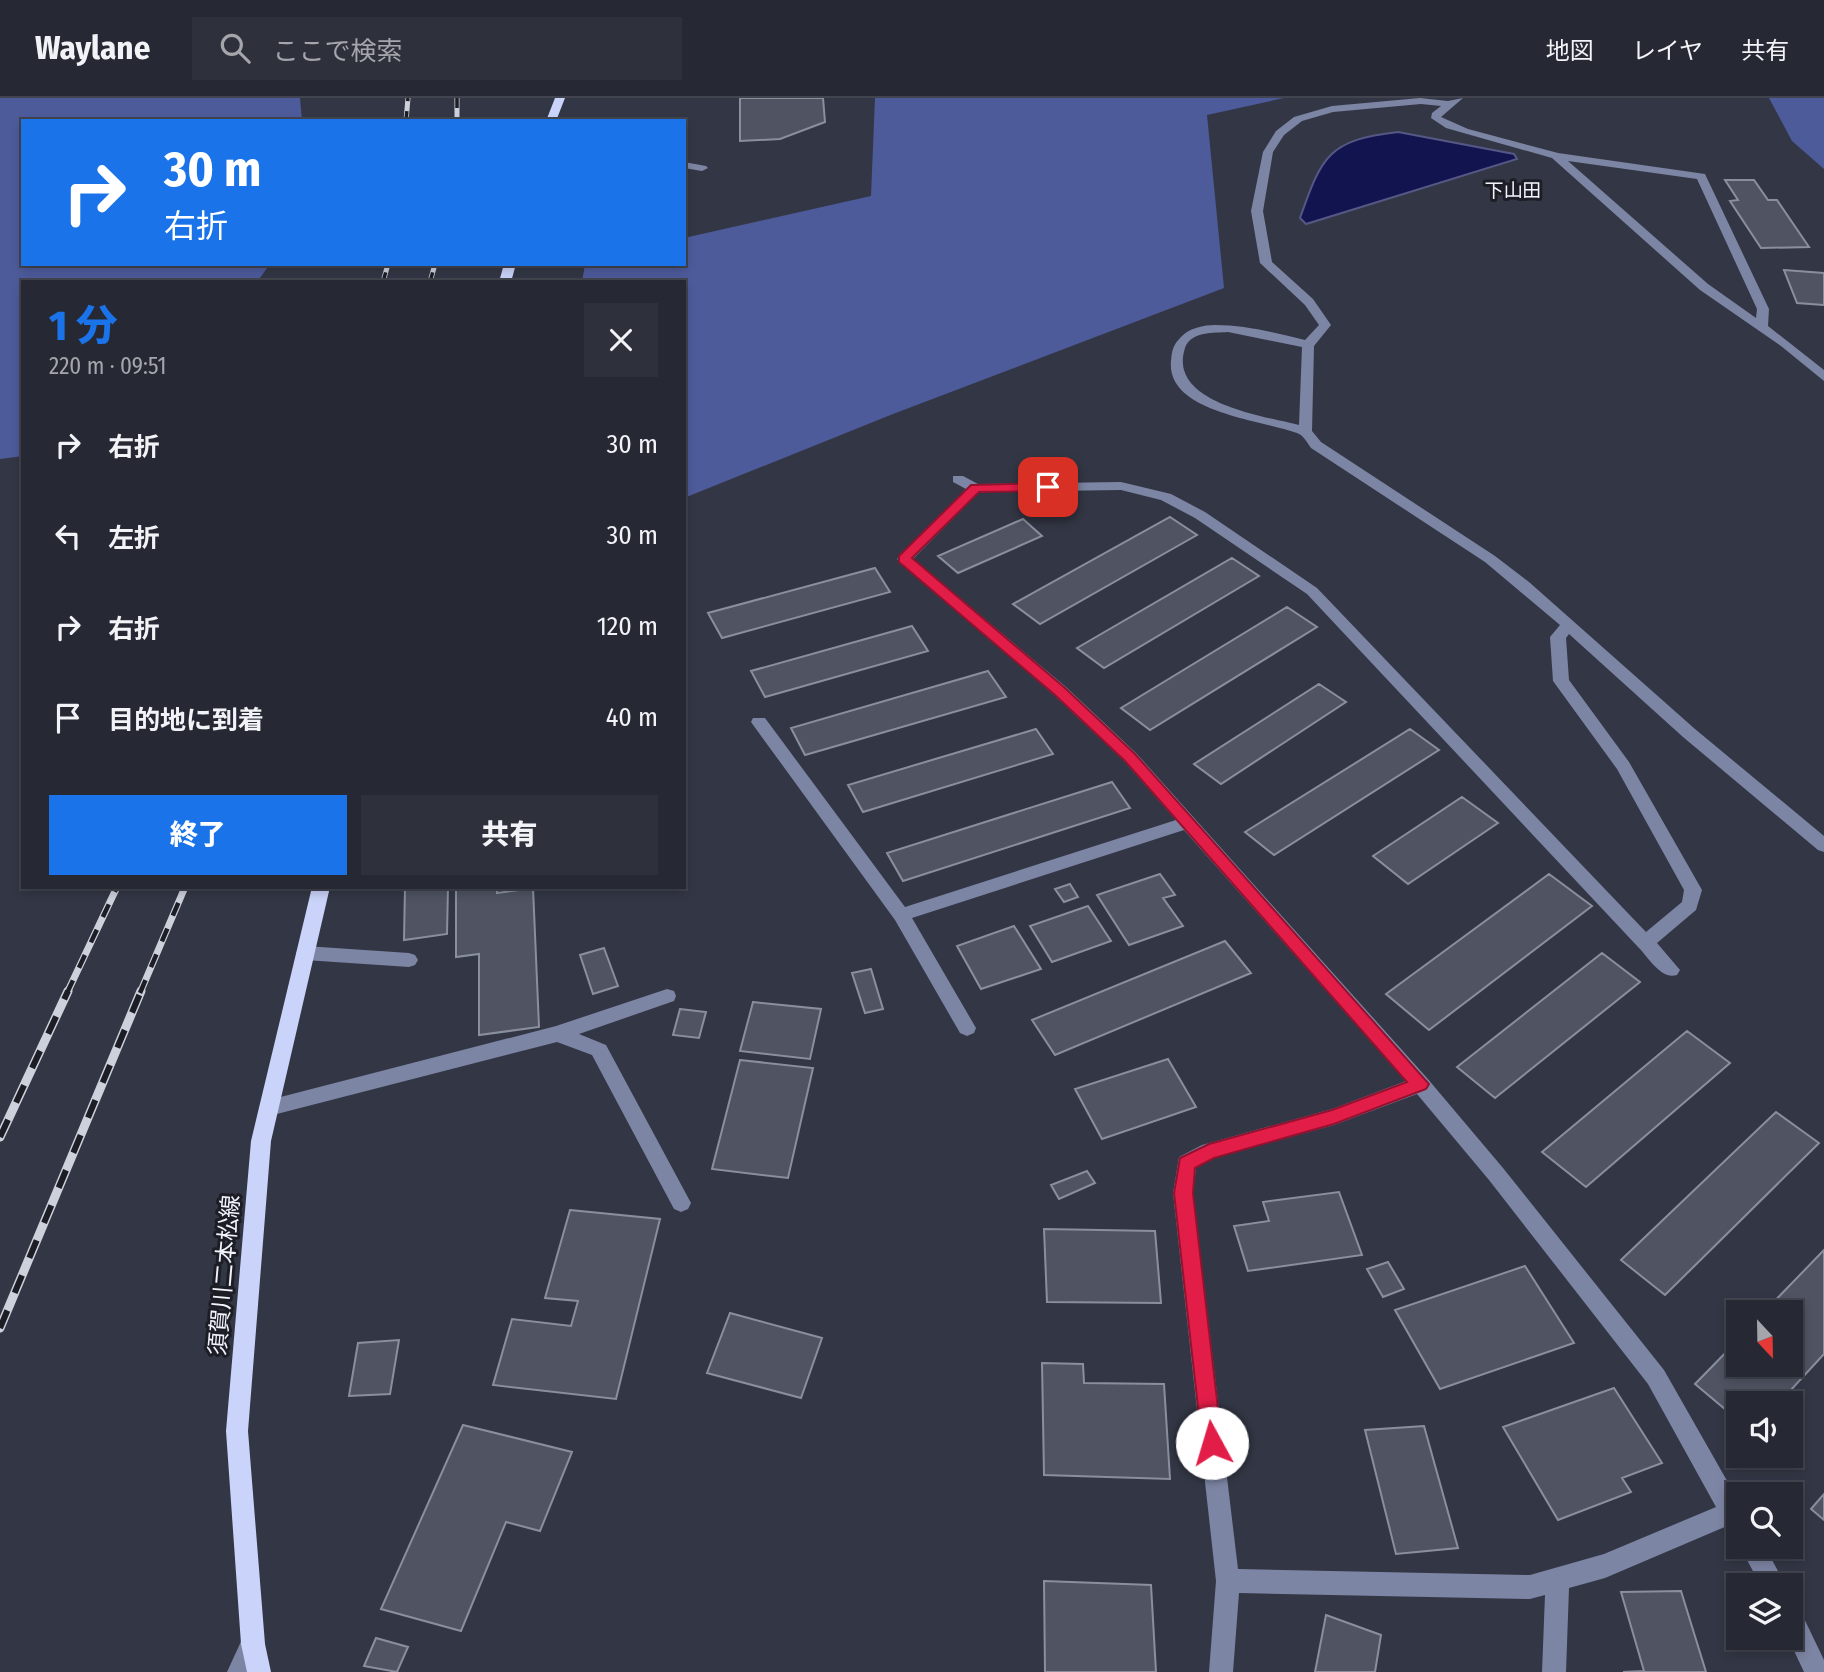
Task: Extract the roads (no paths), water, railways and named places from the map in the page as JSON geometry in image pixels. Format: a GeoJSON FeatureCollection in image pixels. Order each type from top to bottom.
{"type":"FeatureCollection","features":[{"type":"Feature","properties":{"kind":"main road"},"geometry":{"type":"LineString","coordinates":[[552,119],[560,98]]}},
{"type":"Feature","properties":{"kind":"main road","name":"須賀川二本松線"},"geometry":{"type":"LineString","coordinates":[[259,1672],[253,1643],[237,1431],[261,1141],[321,889]]}},
{"type":"Feature","properties":{"kind":"street"},"geometry":{"type":"LineString","coordinates":[[1305,430],[1308,345],[1325,325],[1309,302],[1266,263],[1257,211],[1268,152],[1280,133],[1298,119],[1332,110],[1421,101],[1453,101]]}},
{"type":"Feature","properties":{"kind":"street"},"geometry":{"type":"LineString","coordinates":[[1453,101],[1436,115],[1439,120],[1466,130],[1530,145],[1556,156],[1702,176],[1763,309],[1762,327]]}},
{"type":"Feature","properties":{"kind":"street"},"geometry":{"type":"LineString","coordinates":[[1556,156],[1704,287],[1762,327],[1823,375]]}},
{"type":"Feature","properties":{"kind":"street"},"geometry":{"type":"LineString","coordinates":[[686,165],[702,168]]}},
{"type":"Feature","properties":{"kind":"street"},"geometry":{"type":"LineString","coordinates":[[1308,345],[1212,327],[1192,332],[1181,345],[1177,365],[1186,387],[1202,399],[1305,430],[1316,445],[1490,559],[1689,733],[1824,846]]}},
{"type":"Feature","properties":{"kind":"street"},"geometry":{"type":"LineString","coordinates":[[958,480],[975,488],[1121,486],[1166,498],[1200,515],[1312,591],[1671,970]]}},
{"type":"Feature","properties":{"kind":"street"},"geometry":{"type":"LineString","coordinates":[[975,488],[904,559],[1060,691],[1130,757],[1185,823],[1420,1084],[1496,1174],[1656,1377],[1726,1501]]}},
{"type":"Feature","properties":{"kind":"street"},"geometry":{"type":"LineString","coordinates":[[1568,625],[1558,636],[1560,681],[1623,766],[1693,890],[1690,905],[1645,943]]}},
{"type":"Feature","properties":{"kind":"street"},"geometry":{"type":"LineString","coordinates":[[759,722],[901,915],[967,1028]]}},
{"type":"Feature","properties":{"kind":"street"},"geometry":{"type":"LineString","coordinates":[[901,915],[1185,823]]}},
{"type":"Feature","properties":{"kind":"street"},"geometry":{"type":"LineString","coordinates":[[305,953],[409,960]]}},
{"type":"Feature","properties":{"kind":"street"},"geometry":{"type":"LineString","coordinates":[[269,1108],[557,1034],[667,996]]}},
{"type":"Feature","properties":{"kind":"street"},"geometry":{"type":"LineString","coordinates":[[557,1034],[599,1050],[681,1203]]}},
{"type":"Feature","properties":{"kind":"street"},"geometry":{"type":"LineString","coordinates":[[1221,1672],[1228,1581],[1184,1193],[1186,1163],[1209,1152],[1334,1117],[1420,1084]]}},
{"type":"Feature","properties":{"kind":"street"},"geometry":{"type":"LineString","coordinates":[[1228,1581],[1530,1587],[1605,1566],[1726,1520]]}},
{"type":"Feature","properties":{"kind":"street"},"geometry":{"type":"LineString","coordinates":[[1554,1672],[1557,1578]]}},
{"type":"Feature","properties":{"kind":"street"},"geometry":{"type":"LineString","coordinates":[[239,1672],[253,1643]]}},
{"type":"Feature","properties":{"kind":"street"},"geometry":{"type":"LineString","coordinates":[[1803,1643],[1817,1672]]}},
{"type":"Feature","properties":{"kind":"railway"},"geometry":{"type":"LineString","coordinates":[[406,119],[408,98]]}},
{"type":"Feature","properties":{"kind":"railway"},"geometry":{"type":"LineString","coordinates":[[457,98],[457,119]]}},
{"type":"Feature","properties":{"kind":"railway"},"geometry":{"type":"LineString","coordinates":[[384,280],[387,266]]}},
{"type":"Feature","properties":{"kind":"railway"},"geometry":{"type":"LineString","coordinates":[[431,280],[434,266]]}},
{"type":"Feature","properties":{"kind":"railway"},"geometry":{"type":"LineString","coordinates":[[67,993],[116,889]]}},
{"type":"Feature","properties":{"kind":"railway"},"geometry":{"type":"LineString","coordinates":[[140,993],[184,889]]}},
{"type":"Feature","properties":{"kind":"railway"},"geometry":{"type":"LineString","coordinates":[[0,1137],[68,991]]}},
{"type":"Feature","properties":{"kind":"railway"},"geometry":{"type":"LineString","coordinates":[[0,1328],[141,991]]}},
{"type":"Feature","properties":{"kind":"district","name":"下山田"},"geometry":{"type":"Point","coordinates":[1513,190]}}]}
